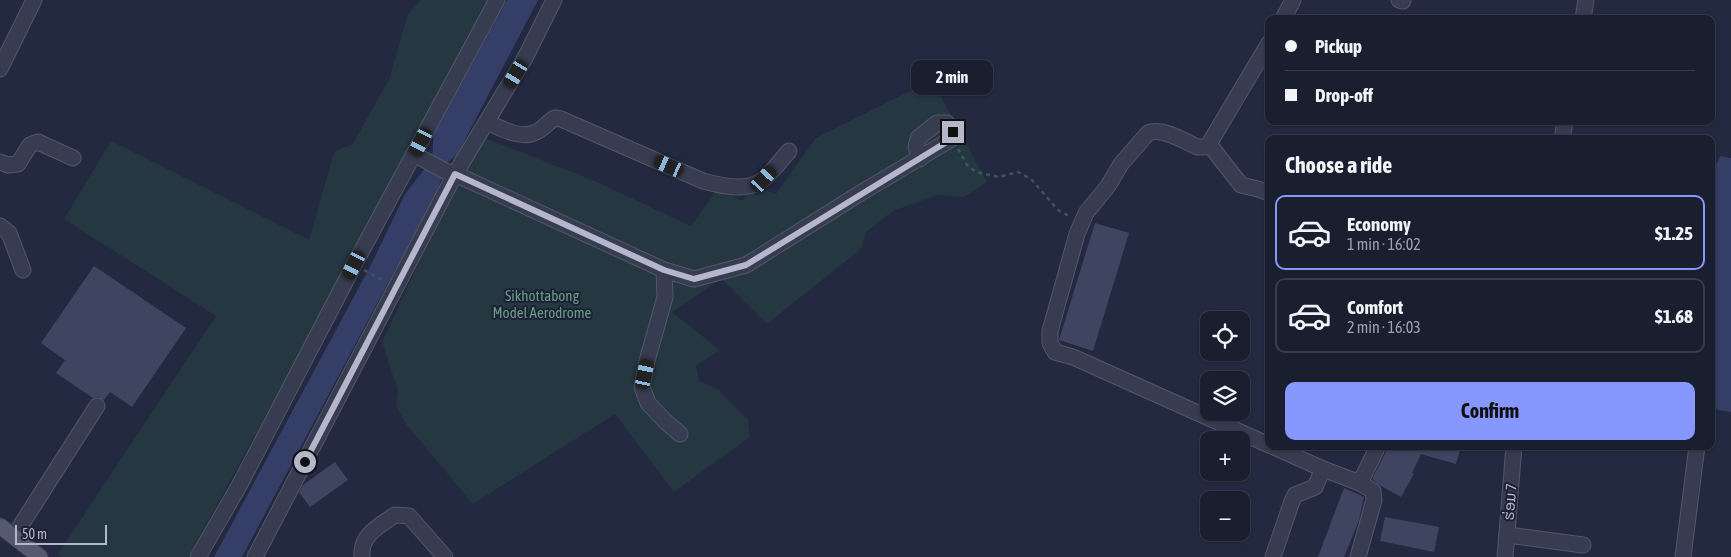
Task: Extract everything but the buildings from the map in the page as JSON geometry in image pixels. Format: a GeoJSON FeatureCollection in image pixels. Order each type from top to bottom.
{"type":"FeatureCollection","features":[{"type":"Feature","properties":{"kind":"main road"},"geometry":{"type":"LineString","coordinates":[[0,526],[14,536],[31,554]]}},
{"type":"Feature","properties":{"kind":"street"},"geometry":{"type":"LineString","coordinates":[[0,69],[34,0]]}},
{"type":"Feature","properties":{"kind":"street"},"geometry":{"type":"LineString","coordinates":[[198,557],[240,486],[354,265],[419,157],[497,0]]}},
{"type":"Feature","properties":{"kind":"street"},"geometry":{"type":"LineString","coordinates":[[255,557],[450,172],[486,122],[525,58],[554,0]]}},
{"type":"Feature","properties":{"kind":"street"},"geometry":{"type":"LineString","coordinates":[[1285,15],[1293,0]]}},
{"type":"Feature","properties":{"kind":"street"},"geometry":{"type":"LineString","coordinates":[[1584,15],[1586,0]]}},
{"type":"Feature","properties":{"kind":"street"},"geometry":{"type":"LineString","coordinates":[[1265,50],[1209,144],[1204,147],[1197,147],[1158,131],[1148,132],[1121,164],[1108,186],[1086,213],[1082,222],[1050,331],[1050,343],[1055,352],[1073,357],[1265,444]]}},
{"type":"Feature","properties":{"kind":"street"},"geometry":{"type":"LineString","coordinates":[[486,122],[513,133],[526,134],[534,133],[555,118],[561,118],[703,181],[723,186],[738,187],[755,184],[764,179],[789,151]]}},
{"type":"Feature","properties":{"kind":"street"},"geometry":{"type":"LineString","coordinates":[[419,157],[664,270],[694,279],[746,265],[920,159],[953,138],[953,132],[947,124],[937,123],[918,138],[916,147],[920,159]]}},
{"type":"Feature","properties":{"kind":"street"},"geometry":{"type":"LineString","coordinates":[[0,162],[8,165],[18,164],[30,145],[38,142],[73,158]]}},
{"type":"Feature","properties":{"kind":"street"},"geometry":{"type":"LineString","coordinates":[[1209,144],[1241,185],[1265,192]]}},
{"type":"Feature","properties":{"kind":"street"},"geometry":{"type":"LineString","coordinates":[[0,226],[8,233],[23,270]]}},
{"type":"Feature","properties":{"kind":"street"},"geometry":{"type":"LineString","coordinates":[[664,270],[665,297],[642,386],[648,403],[680,434]]}},
{"type":"Feature","properties":{"kind":"street"},"geometry":{"type":"LineString","coordinates":[[14,536],[97,406]]}},
{"type":"Feature","properties":{"kind":"street"},"geometry":{"type":"LineString","coordinates":[[1279,450],[1360,483],[1373,491],[1374,500],[1358,557]]}},
{"type":"Feature","properties":{"kind":"street"},"geometry":{"type":"LineString","coordinates":[[1360,483],[1376,450]]}},
{"type":"Feature","properties":{"kind":"street","name":"ຮ່ອມ 7"},"geometry":{"type":"LineString","coordinates":[[1505,557],[1514,450]]}},
{"type":"Feature","properties":{"kind":"street"},"geometry":{"type":"LineString","coordinates":[[1683,557],[1696,450]]}},
{"type":"Feature","properties":{"kind":"street"},"geometry":{"type":"LineString","coordinates":[[1273,557],[1292,500],[1295,495],[1315,487],[1323,469]]}},
{"type":"Feature","properties":{"kind":"street"},"geometry":{"type":"LineString","coordinates":[[362,557],[361,547],[368,535],[394,514],[409,516],[445,557]]}},
{"type":"Feature","properties":{"kind":"street"},"geometry":{"type":"LineString","coordinates":[[1508,535],[1583,545]]}},
{"type":"Feature","properties":{"kind":"path"},"geometry":{"type":"LineString","coordinates":[[953,138],[967,165],[976,172],[999,177],[1018,172],[1031,179],[1058,210],[1082,222]]}},
{"type":"Feature","properties":{"kind":"path"},"geometry":{"type":"LineString","coordinates":[[362,270],[388,283]]}},
{"type":"Feature","properties":{"kind":"green space"},"geometry":{"type":"Polygon","coordinates":[[[421,0],[488,0],[316,325],[188,557],[62,557],[58,554],[216,316],[64,219],[111,141],[309,240],[334,152],[353,144],[389,79],[408,14],[421,0]]]}},
{"type":"Feature","properties":{"kind":"green space","name":"Sikhottabong Model Aerodrome"},"geometry":{"type":"Polygon","coordinates":[[[932,80],[987,182],[964,197],[938,195],[893,211],[866,232],[861,249],[767,324],[721,279],[672,312],[720,350],[696,366],[699,381],[719,390],[748,419],[750,437],[674,492],[615,414],[473,504],[407,425],[396,406],[398,391],[382,342],[478,135],[597,182],[691,226],[719,187],[741,201],[758,187],[776,194],[816,138],[932,80]]]}},
{"type":"Feature","properties":{"kind":"water"},"geometry":{"type":"Polygon","coordinates":[[[507,0],[538,0],[457,155],[447,163],[435,197],[242,557],[214,557],[371,265],[405,194],[426,167],[433,152],[433,136],[507,0]]]}},
{"type":"Feature","properties":{"kind":"water"},"geometry":{"type":"Polygon","coordinates":[[[1720,156],[1731,158],[1731,412],[1715,409],[1715,167],[1720,156]]]}},
{"type":"Feature","properties":{"kind":"route"},"geometry":{"type":"LineString","coordinates":[[305,462],[455,174],[664,270],[694,279],[746,265],[953,138],[953,132]]}}]}
